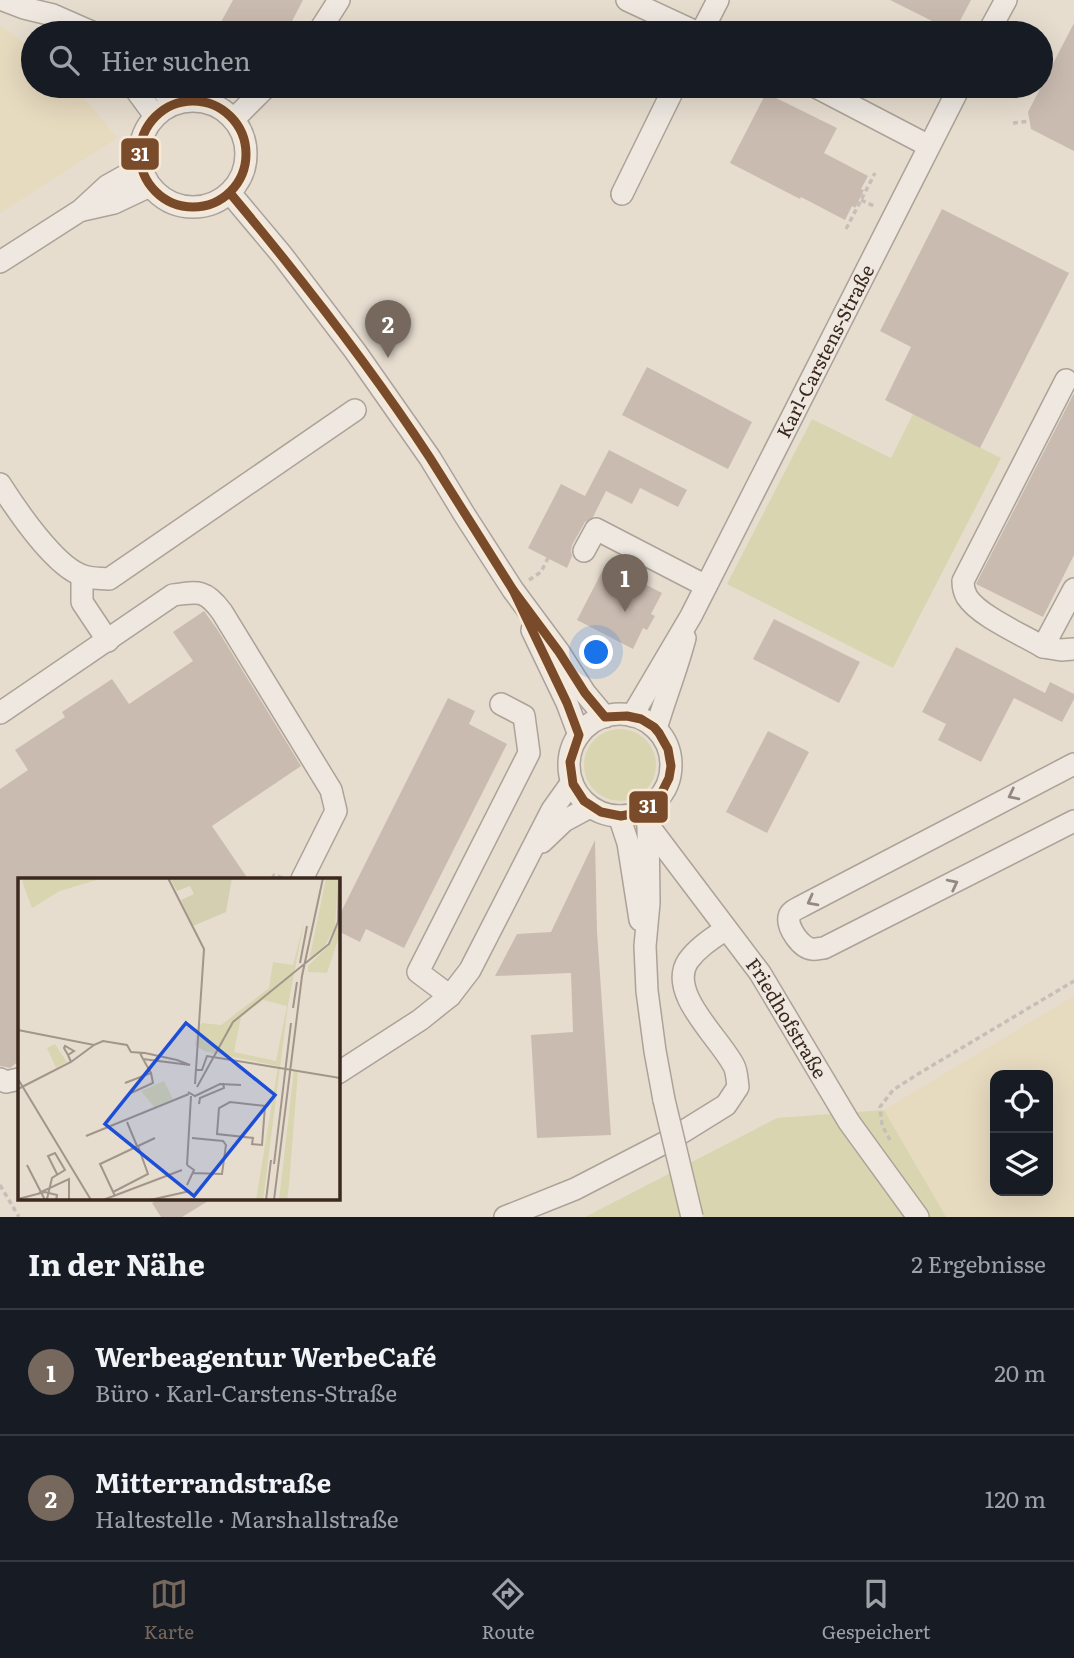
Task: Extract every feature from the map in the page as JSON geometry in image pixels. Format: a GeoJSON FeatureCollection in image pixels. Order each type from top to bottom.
{"type":"FeatureCollection","features":[{"type":"Feature","properties":{"kind":"street"},"geometry":{"type":"LineString","coordinates":[[3,0],[24,8],[58,8],[77,21]]}},
{"type":"Feature","properties":{"kind":"street"},"geometry":{"type":"LineString","coordinates":[[326,21],[339,0]]}},
{"type":"Feature","properties":{"kind":"street"},"geometry":{"type":"LineString","coordinates":[[626,0],[677,21]]}},
{"type":"Feature","properties":{"kind":"street"},"geometry":{"type":"LineString","coordinates":[[709,21],[718,0]]}},
{"type":"Feature","properties":{"kind":"street"},"geometry":{"type":"LineString","coordinates":[[995,21],[1006,0]]}},
{"type":"Feature","properties":{"kind":"street"},"geometry":{"type":"LineString","coordinates":[[142,98],[155,116]]}},
{"type":"Feature","properties":{"kind":"street"},"geometry":{"type":"LineString","coordinates":[[169,98],[174,104]]}},
{"type":"Feature","properties":{"kind":"street"},"geometry":{"type":"LineString","coordinates":[[234,119],[255,98]]}},
{"type":"Feature","properties":{"kind":"street"},"geometry":{"type":"LineString","coordinates":[[622,194],[670,98]]}},
{"type":"Feature","properties":{"kind":"street"},"geometry":{"type":"LineString","coordinates":[[837,98],[929,146]]}},
{"type":"Feature","properties":{"kind":"street","name":"Karl-Carstens-Straße"},"geometry":{"type":"LineString","coordinates":[[632,716],[691,616],[954,98]]}},
{"type":"Feature","properties":{"kind":"street"},"geometry":{"type":"LineString","coordinates":[[190,100],[221,108],[234,119],[243,133],[247,148],[246,165],[240,180],[230,193],[215,203],[197,208],[179,206],[163,198],[145,176],[140,149],[145,131],[155,116],[174,104],[190,100]]}},
{"type":"Feature","properties":{"kind":"street"},"geometry":{"type":"LineString","coordinates":[[0,262],[80,210],[107,186],[145,176]]}},
{"type":"Feature","properties":{"kind":"street"},"geometry":{"type":"LineString","coordinates":[[230,193],[282,255],[355,351],[430,458],[513,590],[559,652],[585,693],[605,717]]}},
{"type":"Feature","properties":{"kind":"street"},"geometry":{"type":"LineString","coordinates":[[1066,380],[963,580],[963,588],[982,621],[1043,647],[1074,649]]}},
{"type":"Feature","properties":{"kind":"street"},"geometry":{"type":"LineString","coordinates":[[0,484],[18,512],[61,563],[82,576],[109,579],[355,410]]}},
{"type":"Feature","properties":{"kind":"street"},"geometry":{"type":"LineString","coordinates":[[584,551],[596,529],[706,586]]}},
{"type":"Feature","properties":{"kind":"street"},"geometry":{"type":"LineString","coordinates":[[82,576],[82,602],[108,640]]}},
{"type":"Feature","properties":{"kind":"street"},"geometry":{"type":"LineString","coordinates":[[1043,647],[1074,589]]}},
{"type":"Feature","properties":{"kind":"street"},"geometry":{"type":"LineString","coordinates":[[513,590],[567,703],[579,735]]}},
{"type":"Feature","properties":{"kind":"street"},"geometry":{"type":"LineString","coordinates":[[0,713],[173,595],[196,591],[213,600],[331,790],[336,811],[302,878]]}},
{"type":"Feature","properties":{"kind":"street","name":"Karl-Carstens-Straße"},"geometry":{"type":"LineString","coordinates":[[656,729],[691,616]]}},
{"type":"Feature","properties":{"kind":"street"},"geometry":{"type":"LineString","coordinates":[[450,996],[418,972],[529,752],[524,716],[501,704]]}},
{"type":"Feature","properties":{"kind":"street"},"geometry":{"type":"LineString","coordinates":[[647,817],[604,814],[590,807],[579,796],[569,770],[570,757],[579,735],[590,724],[618,714],[645,721],[656,729],[665,741],[670,755],[671,771],[667,786],[647,817],[647,991],[664,1100],[692,1217]]}},
{"type":"Feature","properties":{"kind":"street"},"geometry":{"type":"LineString","coordinates":[[1074,764],[792,911],[789,922],[794,936],[808,949],[824,948],[1074,821]]}},
{"type":"Feature","properties":{"kind":"street"},"geometry":{"type":"LineString","coordinates":[[340,1072],[420,1020],[450,996],[470,970],[552,810],[572,782]]}},
{"type":"Feature","properties":{"kind":"street"},"geometry":{"type":"LineString","coordinates":[[528,856],[564,821],[590,807]]}},
{"type":"Feature","properties":{"kind":"street"},"geometry":{"type":"LineString","coordinates":[[619,816],[628,843],[645,946]]}},
{"type":"Feature","properties":{"kind":"street","name":"Friedhofstraße"},"geometry":{"type":"LineString","coordinates":[[647,817],[760,973],[849,1122],[918,1217]]}},
{"type":"Feature","properties":{"kind":"street"},"geometry":{"type":"LineString","coordinates":[[505,1217],[575,1189],[668,1141],[726,1105],[737,1087],[735,1068],[685,993],[683,975],[687,963],[697,950],[726,929]]}},
{"type":"Feature","properties":{"kind":"street"},"geometry":{"type":"LineString","coordinates":[[0,1079],[6,1082],[18,1079]]}},
{"type":"Feature","properties":{"kind":"path"},"geometry":{"type":"LineString","coordinates":[[1013,123],[1030,121]]}},
{"type":"Feature","properties":{"kind":"path"},"geometry":{"type":"LineString","coordinates":[[846,229],[875,173]]}},
{"type":"Feature","properties":{"kind":"path"},"geometry":{"type":"LineString","coordinates":[[513,590],[541,572],[548,558]]}},
{"type":"Feature","properties":{"kind":"path"},"geometry":{"type":"LineString","coordinates":[[892,1146],[883,1125],[880,1107],[893,1090],[1074,981]]}},
{"type":"Feature","properties":{"kind":"path"},"geometry":{"type":"LineString","coordinates":[[0,1185],[19,1217]]}},
{"type":"Feature","properties":{"kind":"shaded area"},"geometry":{"type":"Polygon","coordinates":[[[0,25],[21,40],[21,98],[85,98],[117,138],[0,213],[0,25]]]}},
{"type":"Feature","properties":{"kind":"shaded area"},"geometry":{"type":"Polygon","coordinates":[[[913,414],[1001,458],[893,668],[727,584],[812,419],[891,458],[913,414]]]}},
{"type":"Feature","properties":{"kind":"shaded area"},"geometry":{"type":"Polygon","coordinates":[[[620,729],[640,735],[650,745],[656,765],[650,785],[640,795],[620,801],[600,795],[590,785],[584,765],[590,745],[600,735],[620,729]]]}},
{"type":"Feature","properties":{"kind":"shaded area"},"geometry":{"type":"Polygon","coordinates":[[[1074,996],[1074,1217],[946,1217],[884,1110],[1074,996]]]}},
{"type":"Feature","properties":{"kind":"shaded area"},"geometry":{"type":"Polygon","coordinates":[[[884,1110],[946,1217],[585,1217],[777,1118],[884,1110]]]}},
{"type":"Feature","properties":{"kind":"building"},"geometry":{"type":"Polygon","coordinates":[[[233,0],[303,0],[292,21],[222,21],[233,0]]]}},
{"type":"Feature","properties":{"kind":"building"},"geometry":{"type":"Polygon","coordinates":[[[890,0],[971,0],[960,21],[932,21],[890,0]]]}},
{"type":"Feature","properties":{"kind":"building"},"geometry":{"type":"Polygon","coordinates":[[[1074,23],[1074,151],[1031,129],[1028,112],[1035,98],[1053,98],[1053,64],[1074,23]]]}},
{"type":"Feature","properties":{"kind":"building"},"geometry":{"type":"Polygon","coordinates":[[[763,98],[776,98],[837,128],[824,153],[868,176],[855,208],[852,206],[845,220],[730,163],[763,98]]]}},
{"type":"Feature","properties":{"kind":"building"},"geometry":{"type":"Polygon","coordinates":[[[942,209],[1069,273],[980,448],[885,400],[911,347],[880,331],[942,209]]]}},
{"type":"Feature","properties":{"kind":"building"},"geometry":{"type":"Polygon","coordinates":[[[647,367],[752,422],[728,469],[622,415],[647,367]]]}},
{"type":"Feature","properties":{"kind":"building"},"geometry":{"type":"Polygon","coordinates":[[[1074,393],[1074,555],[1043,617],[976,584],[1074,393]]]}},
{"type":"Feature","properties":{"kind":"building"},"geometry":{"type":"Polygon","coordinates":[[[609,450],[687,490],[678,507],[640,488],[632,504],[606,491],[593,517],[585,522],[572,545],[572,556],[567,568],[528,548],[561,484],[585,496],[609,450]]]}},
{"type":"Feature","properties":{"kind":"building"},"geometry":{"type":"Polygon","coordinates":[[[606,564],[662,593],[651,614],[655,616],[647,630],[643,628],[633,649],[577,620],[606,564]]]}},
{"type":"Feature","properties":{"kind":"building"},"geometry":{"type":"Polygon","coordinates":[[[204,611],[301,766],[212,826],[247,878],[18,878],[18,1062],[10,1068],[0,1066],[0,789],[28,770],[15,750],[65,717],[62,712],[112,679],[129,704],[193,661],[173,632],[204,611]]]}},
{"type":"Feature","properties":{"kind":"building"},"geometry":{"type":"Polygon","coordinates":[[[774,619],[860,662],[839,703],[753,659],[774,619]]]}},
{"type":"Feature","properties":{"kind":"building"},"geometry":{"type":"Polygon","coordinates":[[[956,647],[1045,693],[1050,682],[1074,694],[1062,722],[1014,698],[981,762],[938,740],[946,724],[922,712],[956,647]]]}},
{"type":"Feature","properties":{"kind":"building"},"geometry":{"type":"Polygon","coordinates":[[[448,698],[475,711],[469,724],[507,744],[404,948],[366,929],[360,942],[340,932],[340,914],[448,698]]]}},
{"type":"Feature","properties":{"kind":"building"},"geometry":{"type":"Polygon","coordinates":[[[768,731],[809,752],[767,833],[726,812],[768,731]]]}},
{"type":"Feature","properties":{"kind":"building"},"geometry":{"type":"Polygon","coordinates":[[[595,840],[597,931],[611,1135],[537,1138],[531,1035],[573,1032],[571,973],[495,976],[517,934],[551,932],[595,840]]]}},
{"type":"Feature","properties":{"kind":"building"},"geometry":{"type":"Polygon","coordinates":[[[158,1200],[210,1200],[182,1217],[161,1217],[152,1203],[158,1200]]]}},
{"type":"Feature","properties":{"kind":"transit line","name":"31"},"geometry":{"type":"LineString","coordinates":[[193,101],[213,105],[231,116],[242,134],[246,154],[242,174],[231,192],[213,203],[193,207],[173,203],[155,192],[144,174],[140,154],[144,134],[155,116],[173,105],[193,101]]}},
{"type":"Feature","properties":{"kind":"transit line","name":"31"},"geometry":{"type":"LineString","coordinates":[[230,193],[359,356],[430,458],[513,590]]}},
{"type":"Feature","properties":{"kind":"transit line","name":"31"},"geometry":{"type":"LineString","coordinates":[[513,590],[559,652],[585,693],[605,717],[627,716],[641,719],[659,733],[668,749],[671,766],[669,778],[658,800],[641,812],[621,816],[601,812],[584,801],[573,784],[570,762],[579,735],[567,703],[513,590]]}},
{"type":"Feature","properties":{"kind":"place","name":"Mitterrandstraße"},"geometry":{"type":"Point","coordinates":[388,358]}},
{"type":"Feature","properties":{"kind":"place","name":"Werbeagentur WerbeCafé"},"geometry":{"type":"Point","coordinates":[625,612]}}]}
